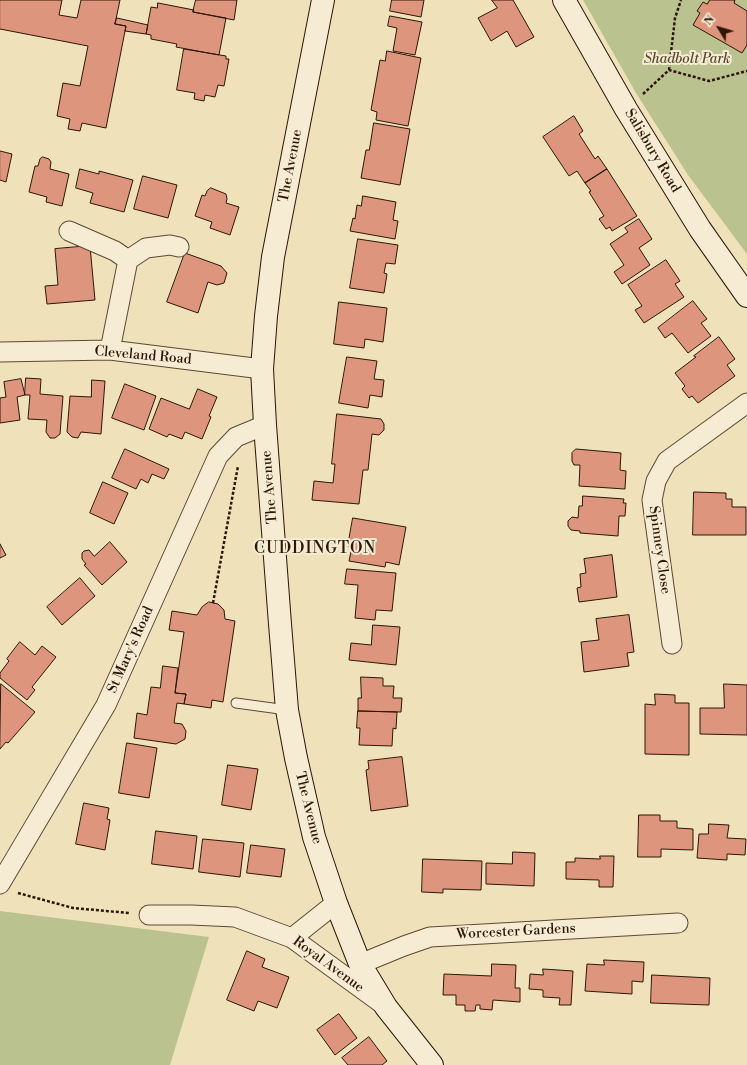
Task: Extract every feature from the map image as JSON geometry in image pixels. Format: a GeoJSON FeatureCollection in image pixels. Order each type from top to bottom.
{"type":"FeatureCollection","features":[{"type":"Feature","properties":{"kind":"street","name":"The Avenue"},"geometry":{"type":"LineString","coordinates":[[323,0],[273,257],[262,369],[280,624],[288,710],[296,758],[314,837],[336,903],[360,964],[386,1007],[432,1065]]}},
{"type":"Feature","properties":{"kind":"street","name":"Salisbury Road"},"geometry":{"type":"LineString","coordinates":[[564,0],[626,109],[700,229],[747,296]]}},
{"type":"Feature","properties":{"kind":"street"},"geometry":{"type":"LineString","coordinates":[[69,231],[115,251],[128,260]]}},
{"type":"Feature","properties":{"kind":"street"},"geometry":{"type":"LineString","coordinates":[[110,350],[128,260],[146,248],[170,245],[179,247]]}},
{"type":"Feature","properties":{"kind":"street","name":"Cleveland Road"},"geometry":{"type":"LineString","coordinates":[[0,352],[110,350],[262,369]]}},
{"type":"Feature","properties":{"kind":"street","name":"Spinney Close"},"geometry":{"type":"LineString","coordinates":[[672,644],[652,500],[656,481],[667,461],[747,403]]}},
{"type":"Feature","properties":{"kind":"street","name":"St Mary's Road"},"geometry":{"type":"LineString","coordinates":[[7,888],[106,705],[218,456],[236,437],[265,425]]}},
{"type":"Feature","properties":{"kind":"street"},"geometry":{"type":"LineString","coordinates":[[292,938],[336,903]]}},
{"type":"Feature","properties":{"kind":"street","name":"Royal Avenue"},"geometry":{"type":"LineString","coordinates":[[149,915],[235,917],[292,938],[386,1007]]}},
{"type":"Feature","properties":{"kind":"street","name":"Worcester Gardens"},"geometry":{"type":"LineString","coordinates":[[360,964],[430,937],[678,924]]}},
{"type":"Feature","properties":{"kind":"lane"},"geometry":{"type":"LineString","coordinates":[[236,703],[288,710]]}},
{"type":"Feature","properties":{"kind":"path"},"geometry":{"type":"LineString","coordinates":[[626,109],[669,70],[675,18],[681,0]]}},
{"type":"Feature","properties":{"kind":"path"},"geometry":{"type":"LineString","coordinates":[[669,70],[709,81],[747,71]]}},
{"type":"Feature","properties":{"kind":"path"},"geometry":{"type":"LineString","coordinates":[[213,603],[241,450],[242,434]]}},
{"type":"Feature","properties":{"kind":"path"},"geometry":{"type":"LineString","coordinates":[[7,888],[73,908],[149,915]]}},
{"type":"Feature","properties":{"kind":"green space","name":"Shadbolt Park"},"geometry":{"type":"Polygon","coordinates":[[[583,0],[747,0],[747,254],[688,175],[636,93],[583,0]]]}},
{"type":"Feature","properties":{"kind":"green space"},"geometry":{"type":"Polygon","coordinates":[[[0,911],[209,937],[170,1065],[0,1065],[0,911]]]}},
{"type":"Feature","properties":{"kind":"building"},"geometry":{"type":"Polygon","coordinates":[[[0,0],[62,0],[59,15],[77,18],[81,0],[120,0],[115,24],[126,26],[106,128],[82,123],[80,131],[68,129],[70,119],[57,116],[63,83],[80,86],[88,46],[0,29],[0,0]]]}},
{"type":"Feature","properties":{"kind":"building"},"geometry":{"type":"Polygon","coordinates":[[[196,0],[237,0],[234,20],[193,12],[196,0]]]}},
{"type":"Feature","properties":{"kind":"building"},"geometry":{"type":"Polygon","coordinates":[[[392,0],[424,0],[421,17],[390,11],[392,0]]]}},
{"type":"Feature","properties":{"kind":"building"},"geometry":{"type":"Polygon","coordinates":[[[492,0],[513,0],[534,37],[516,47],[507,31],[491,41],[478,18],[497,8],[492,0]]]}},
{"type":"Feature","properties":{"kind":"building"},"geometry":{"type":"Polygon","coordinates":[[[710,0],[735,0],[734,3],[747,11],[747,45],[742,53],[693,25],[700,13],[697,11],[703,2],[707,4],[710,0]]]}},
{"type":"Feature","properties":{"kind":"building"},"geometry":{"type":"Polygon","coordinates":[[[158,3],[194,10],[193,12],[226,18],[219,55],[176,47],[177,44],[151,39],[151,35],[146,34],[151,7],[157,8],[158,3]]]}},
{"type":"Feature","properties":{"kind":"building"},"geometry":{"type":"Polygon","coordinates":[[[390,16],[422,22],[415,55],[393,51],[397,28],[388,26],[390,16]]]}},
{"type":"Feature","properties":{"kind":"building"},"geometry":{"type":"Polygon","coordinates":[[[117,18],[148,25],[146,34],[125,31],[126,26],[115,24],[117,18]]]}},
{"type":"Feature","properties":{"kind":"building"},"geometry":{"type":"Polygon","coordinates":[[[184,49],[226,56],[226,59],[229,59],[224,86],[218,85],[215,97],[205,95],[204,101],[194,99],[195,93],[177,90],[184,49]]]}},
{"type":"Feature","properties":{"kind":"building"},"geometry":{"type":"Polygon","coordinates":[[[387,51],[421,58],[408,126],[376,120],[377,112],[371,110],[380,60],[385,61],[387,51]]]}},
{"type":"Feature","properties":{"kind":"building"},"geometry":{"type":"Polygon","coordinates":[[[574,116],[583,131],[579,134],[595,159],[598,156],[607,169],[585,183],[577,171],[569,176],[543,137],[574,116]]]}},
{"type":"Feature","properties":{"kind":"building"},"geometry":{"type":"Polygon","coordinates":[[[374,123],[410,129],[400,185],[361,178],[366,150],[369,150],[374,123]]]}},
{"type":"Feature","properties":{"kind":"building"},"geometry":{"type":"Polygon","coordinates":[[[0,151],[12,154],[6,182],[0,180],[0,151]]]}},
{"type":"Feature","properties":{"kind":"building"},"geometry":{"type":"Polygon","coordinates":[[[43,157],[49,159],[51,162],[50,169],[69,174],[62,206],[46,202],[47,197],[29,192],[35,166],[38,166],[40,159],[43,157]]]}},
{"type":"Feature","properties":{"kind":"building"},"geometry":{"type":"Polygon","coordinates":[[[80,169],[99,174],[99,171],[133,180],[124,212],[90,203],[93,193],[76,188],[80,169]]]}},
{"type":"Feature","properties":{"kind":"building"},"geometry":{"type":"Polygon","coordinates":[[[607,169],[637,216],[612,231],[610,227],[606,229],[599,219],[604,216],[589,192],[591,191],[585,183],[607,169]]]}},
{"type":"Feature","properties":{"kind":"building"},"geometry":{"type":"Polygon","coordinates":[[[143,176],[177,185],[168,218],[134,209],[143,176]]]}},
{"type":"Feature","properties":{"kind":"building"},"geometry":{"type":"Polygon","coordinates":[[[211,188],[226,194],[226,203],[239,207],[230,235],[210,228],[212,222],[195,216],[202,195],[205,196],[207,191],[211,188]]]}},
{"type":"Feature","properties":{"kind":"building"},"geometry":{"type":"Polygon","coordinates":[[[363,196],[396,202],[393,220],[398,221],[395,239],[350,231],[353,218],[355,219],[357,205],[361,206],[363,196]]]}},
{"type":"Feature","properties":{"kind":"building"},"geometry":{"type":"Polygon","coordinates":[[[639,219],[652,239],[639,248],[650,265],[622,284],[614,272],[624,265],[610,244],[628,232],[625,228],[639,219]]]}},
{"type":"Feature","properties":{"kind":"building"},"geometry":{"type":"Polygon","coordinates":[[[358,239],[398,245],[395,264],[386,263],[384,273],[387,274],[384,293],[350,288],[358,239]]]}},
{"type":"Feature","properties":{"kind":"building"},"geometry":{"type":"Polygon","coordinates":[[[90,246],[95,300],[47,304],[45,286],[58,285],[55,249],[90,246]]]}},
{"type":"Feature","properties":{"kind":"building"},"geometry":{"type":"Polygon","coordinates":[[[185,253],[221,266],[227,273],[224,283],[217,285],[208,282],[198,313],[167,302],[185,253]]]}},
{"type":"Feature","properties":{"kind":"building"},"geometry":{"type":"Polygon","coordinates":[[[666,260],[680,281],[675,284],[684,297],[644,323],[635,310],[642,306],[628,285],[666,260]]]}},
{"type":"Feature","properties":{"kind":"building"},"geometry":{"type":"Polygon","coordinates":[[[693,301],[707,319],[701,323],[711,336],[688,353],[672,333],[665,338],[658,328],[693,301]]]}},
{"type":"Feature","properties":{"kind":"building"},"geometry":{"type":"Polygon","coordinates":[[[339,302],[387,308],[383,342],[365,339],[364,348],[334,344],[339,302]]]}},
{"type":"Feature","properties":{"kind":"building"},"geometry":{"type":"Polygon","coordinates":[[[719,337],[735,359],[727,365],[735,376],[698,403],[692,396],[689,398],[682,389],[685,386],[675,373],[719,337]]]}},
{"type":"Feature","properties":{"kind":"building"},"geometry":{"type":"Polygon","coordinates":[[[347,357],[377,361],[374,379],[384,380],[382,397],[370,395],[368,408],[339,403],[347,357]]]}},
{"type":"Feature","properties":{"kind":"building"},"geometry":{"type":"Polygon","coordinates":[[[26,378],[41,379],[40,394],[63,396],[60,434],[55,438],[50,438],[46,432],[47,420],[28,419],[30,395],[25,395],[26,378]]]}},
{"type":"Feature","properties":{"kind":"building"},"geometry":{"type":"Polygon","coordinates":[[[21,379],[25,395],[17,397],[20,420],[0,423],[0,398],[6,397],[4,382],[21,379]]]}},
{"type":"Feature","properties":{"kind":"building"},"geometry":{"type":"Polygon","coordinates":[[[92,380],[105,381],[101,434],[81,432],[78,438],[72,437],[67,432],[70,396],[91,397],[92,380]]]}},
{"type":"Feature","properties":{"kind":"building"},"geometry":{"type":"Polygon","coordinates":[[[125,384],[156,396],[144,430],[112,418],[125,384]]]}},
{"type":"Feature","properties":{"kind":"building"},"geometry":{"type":"Polygon","coordinates":[[[198,389],[217,397],[202,439],[185,432],[182,439],[169,434],[167,437],[149,429],[161,398],[189,409],[198,389]]]}},
{"type":"Feature","properties":{"kind":"building"},"geometry":{"type":"Polygon","coordinates":[[[337,414],[381,419],[384,424],[384,430],[379,435],[372,434],[368,470],[363,470],[359,504],[312,500],[314,481],[333,483],[335,464],[332,464],[337,414]]]}},
{"type":"Feature","properties":{"kind":"building"},"geometry":{"type":"Polygon","coordinates":[[[125,449],[169,469],[164,479],[152,474],[148,483],[141,479],[136,489],[112,478],[125,449]]]}},
{"type":"Feature","properties":{"kind":"building"},"geometry":{"type":"Polygon","coordinates":[[[576,449],[621,453],[620,470],[626,471],[625,489],[579,486],[580,465],[574,465],[572,461],[572,453],[576,449]]]}},
{"type":"Feature","properties":{"kind":"building"},"geometry":{"type":"Polygon","coordinates":[[[103,482],[128,493],[114,524],[90,513],[103,482]]]}},
{"type":"Feature","properties":{"kind":"building"},"geometry":{"type":"Polygon","coordinates":[[[694,492],[726,493],[726,499],[732,499],[732,507],[746,507],[746,535],[693,535],[694,492]]]}},
{"type":"Feature","properties":{"kind":"building"},"geometry":{"type":"Polygon","coordinates":[[[583,496],[624,499],[623,503],[626,503],[625,516],[619,516],[618,536],[580,533],[580,531],[571,530],[568,526],[568,521],[572,517],[578,518],[579,506],[582,506],[583,496]]]}},
{"type":"Feature","properties":{"kind":"building"},"geometry":{"type":"Polygon","coordinates":[[[353,518],[406,527],[399,565],[386,562],[385,567],[349,561],[352,547],[348,546],[353,518]]]}},
{"type":"Feature","properties":{"kind":"building"},"geometry":{"type":"Polygon","coordinates":[[[110,542],[127,562],[102,585],[84,565],[86,564],[82,559],[82,553],[89,550],[94,556],[110,542]]]}},
{"type":"Feature","properties":{"kind":"building"},"geometry":{"type":"Polygon","coordinates":[[[0,544],[6,555],[0,558],[0,544]]]}},
{"type":"Feature","properties":{"kind":"building"},"geometry":{"type":"Polygon","coordinates":[[[612,555],[617,597],[579,602],[577,588],[581,587],[580,574],[586,573],[584,559],[612,555]]]}},
{"type":"Feature","properties":{"kind":"building"},"geometry":{"type":"Polygon","coordinates":[[[347,569],[396,573],[392,611],[376,610],[375,620],[355,618],[358,585],[345,584],[347,569]]]}},
{"type":"Feature","properties":{"kind":"building"},"geometry":{"type":"Polygon","coordinates":[[[80,578],[95,596],[62,625],[47,607],[80,578]]]}},
{"type":"Feature","properties":{"kind":"building"},"geometry":{"type":"Polygon","coordinates":[[[209,602],[218,604],[224,610],[225,619],[235,621],[223,702],[212,700],[211,708],[184,704],[186,694],[175,693],[184,632],[169,630],[172,611],[197,615],[202,607],[209,602]]]}},
{"type":"Feature","properties":{"kind":"building"},"geometry":{"type":"Polygon","coordinates":[[[629,615],[634,652],[627,653],[629,666],[584,672],[581,642],[599,640],[596,619],[629,615]]]}},
{"type":"Feature","properties":{"kind":"building"},"geometry":{"type":"Polygon","coordinates":[[[373,625],[400,627],[396,665],[349,660],[351,643],[371,645],[373,625]]]}},
{"type":"Feature","properties":{"kind":"building"},"geometry":{"type":"Polygon","coordinates":[[[20,642],[35,655],[42,646],[56,657],[32,687],[35,690],[27,700],[0,678],[0,673],[9,661],[7,659],[20,642]]]}},
{"type":"Feature","properties":{"kind":"building"},"geometry":{"type":"Polygon","coordinates":[[[163,666],[178,668],[175,693],[186,694],[184,704],[177,703],[174,723],[182,724],[186,731],[185,739],[176,744],[134,738],[137,713],[147,715],[151,687],[160,688],[163,666]]]}},
{"type":"Feature","properties":{"kind":"building"},"geometry":{"type":"Polygon","coordinates":[[[361,677],[383,678],[383,686],[394,686],[393,698],[402,698],[401,712],[358,711],[358,698],[361,698],[361,677]]]}},
{"type":"Feature","properties":{"kind":"building"},"geometry":{"type":"Polygon","coordinates":[[[1,684],[35,712],[8,743],[6,742],[0,749],[1,684]]]}},
{"type":"Feature","properties":{"kind":"building"},"geometry":{"type":"Polygon","coordinates":[[[724,684],[747,685],[747,735],[700,734],[700,708],[724,708],[724,684]]]}},
{"type":"Feature","properties":{"kind":"building"},"geometry":{"type":"Polygon","coordinates":[[[655,694],[675,695],[675,703],[689,703],[689,755],[645,754],[645,704],[655,705],[655,694]]]}},
{"type":"Feature","properties":{"kind":"building"},"geometry":{"type":"Polygon","coordinates":[[[358,711],[397,712],[396,729],[393,728],[392,746],[359,745],[360,728],[357,728],[358,711]]]}},
{"type":"Feature","properties":{"kind":"building"},"geometry":{"type":"Polygon","coordinates":[[[127,743],[157,748],[149,798],[119,793],[127,743]]]}},
{"type":"Feature","properties":{"kind":"building"},"geometry":{"type":"Polygon","coordinates":[[[402,757],[408,806],[371,811],[366,770],[369,769],[368,761],[402,757]]]}},
{"type":"Feature","properties":{"kind":"building"},"geometry":{"type":"Polygon","coordinates":[[[228,765],[258,769],[251,810],[222,805],[228,765]]]}},
{"type":"Feature","properties":{"kind":"building"},"geometry":{"type":"Polygon","coordinates":[[[84,803],[109,808],[107,819],[110,820],[105,850],[76,844],[84,803]]]}},
{"type":"Feature","properties":{"kind":"building"},"geometry":{"type":"Polygon","coordinates":[[[639,815],[660,815],[660,821],[677,821],[677,828],[693,829],[693,850],[661,849],[661,857],[638,857],[639,815]]]}},
{"type":"Feature","properties":{"kind":"building"},"geometry":{"type":"Polygon","coordinates":[[[709,824],[729,825],[727,838],[746,839],[745,855],[727,854],[727,860],[697,858],[699,834],[708,834],[709,824]]]}},
{"type":"Feature","properties":{"kind":"building"},"geometry":{"type":"Polygon","coordinates":[[[156,831],[197,836],[193,869],[152,864],[156,831]]]}},
{"type":"Feature","properties":{"kind":"building"},"geometry":{"type":"Polygon","coordinates":[[[203,839],[244,843],[240,877],[199,872],[203,839]]]}},
{"type":"Feature","properties":{"kind":"building"},"geometry":{"type":"Polygon","coordinates":[[[251,845],[285,849],[281,877],[247,873],[251,845]]]}},
{"type":"Feature","properties":{"kind":"building"},"geometry":{"type":"Polygon","coordinates":[[[513,852],[535,853],[534,886],[486,884],[486,863],[512,864],[513,852]]]}},
{"type":"Feature","properties":{"kind":"building"},"geometry":{"type":"Polygon","coordinates":[[[600,856],[614,856],[613,887],[599,887],[599,880],[566,879],[566,862],[575,862],[575,858],[600,859],[600,856]]]}},
{"type":"Feature","properties":{"kind":"building"},"geometry":{"type":"Polygon","coordinates":[[[423,859],[482,861],[481,890],[443,889],[443,893],[422,892],[423,859]]]}},
{"type":"Feature","properties":{"kind":"building"},"geometry":{"type":"Polygon","coordinates":[[[247,951],[265,959],[262,967],[289,977],[277,1008],[258,1001],[254,1011],[227,1000],[247,951]]]}},
{"type":"Feature","properties":{"kind":"building"},"geometry":{"type":"Polygon","coordinates":[[[604,960],[644,962],[643,982],[632,981],[632,994],[585,991],[587,964],[604,965],[604,960]]]}},
{"type":"Feature","properties":{"kind":"building"},"geometry":{"type":"Polygon","coordinates":[[[492,964],[516,965],[515,988],[520,988],[520,1002],[493,1000],[492,1010],[480,1009],[480,1005],[476,1005],[475,1011],[465,1011],[465,1005],[456,1005],[456,995],[443,995],[444,974],[491,976],[492,964]]]}},
{"type":"Feature","properties":{"kind":"building"},"geometry":{"type":"Polygon","coordinates":[[[543,969],[573,971],[571,1005],[559,1005],[560,998],[543,997],[543,990],[529,989],[530,974],[543,975],[543,969]]]}},
{"type":"Feature","properties":{"kind":"building"},"geometry":{"type":"Polygon","coordinates":[[[652,975],[710,978],[709,1005],[651,1003],[652,975]]]}},
{"type":"Feature","properties":{"kind":"building"},"geometry":{"type":"Polygon","coordinates":[[[339,1014],[357,1038],[335,1055],[317,1030],[339,1014]]]}},
{"type":"Feature","properties":{"kind":"building"},"geometry":{"type":"Polygon","coordinates":[[[369,1037],[387,1061],[382,1065],[348,1065],[342,1058],[369,1037]]]}},
{"type":"Feature","properties":{"kind":"district","name":"CUDDINGTON"},"geometry":{"type":"Point","coordinates":[315,549]}}]}
